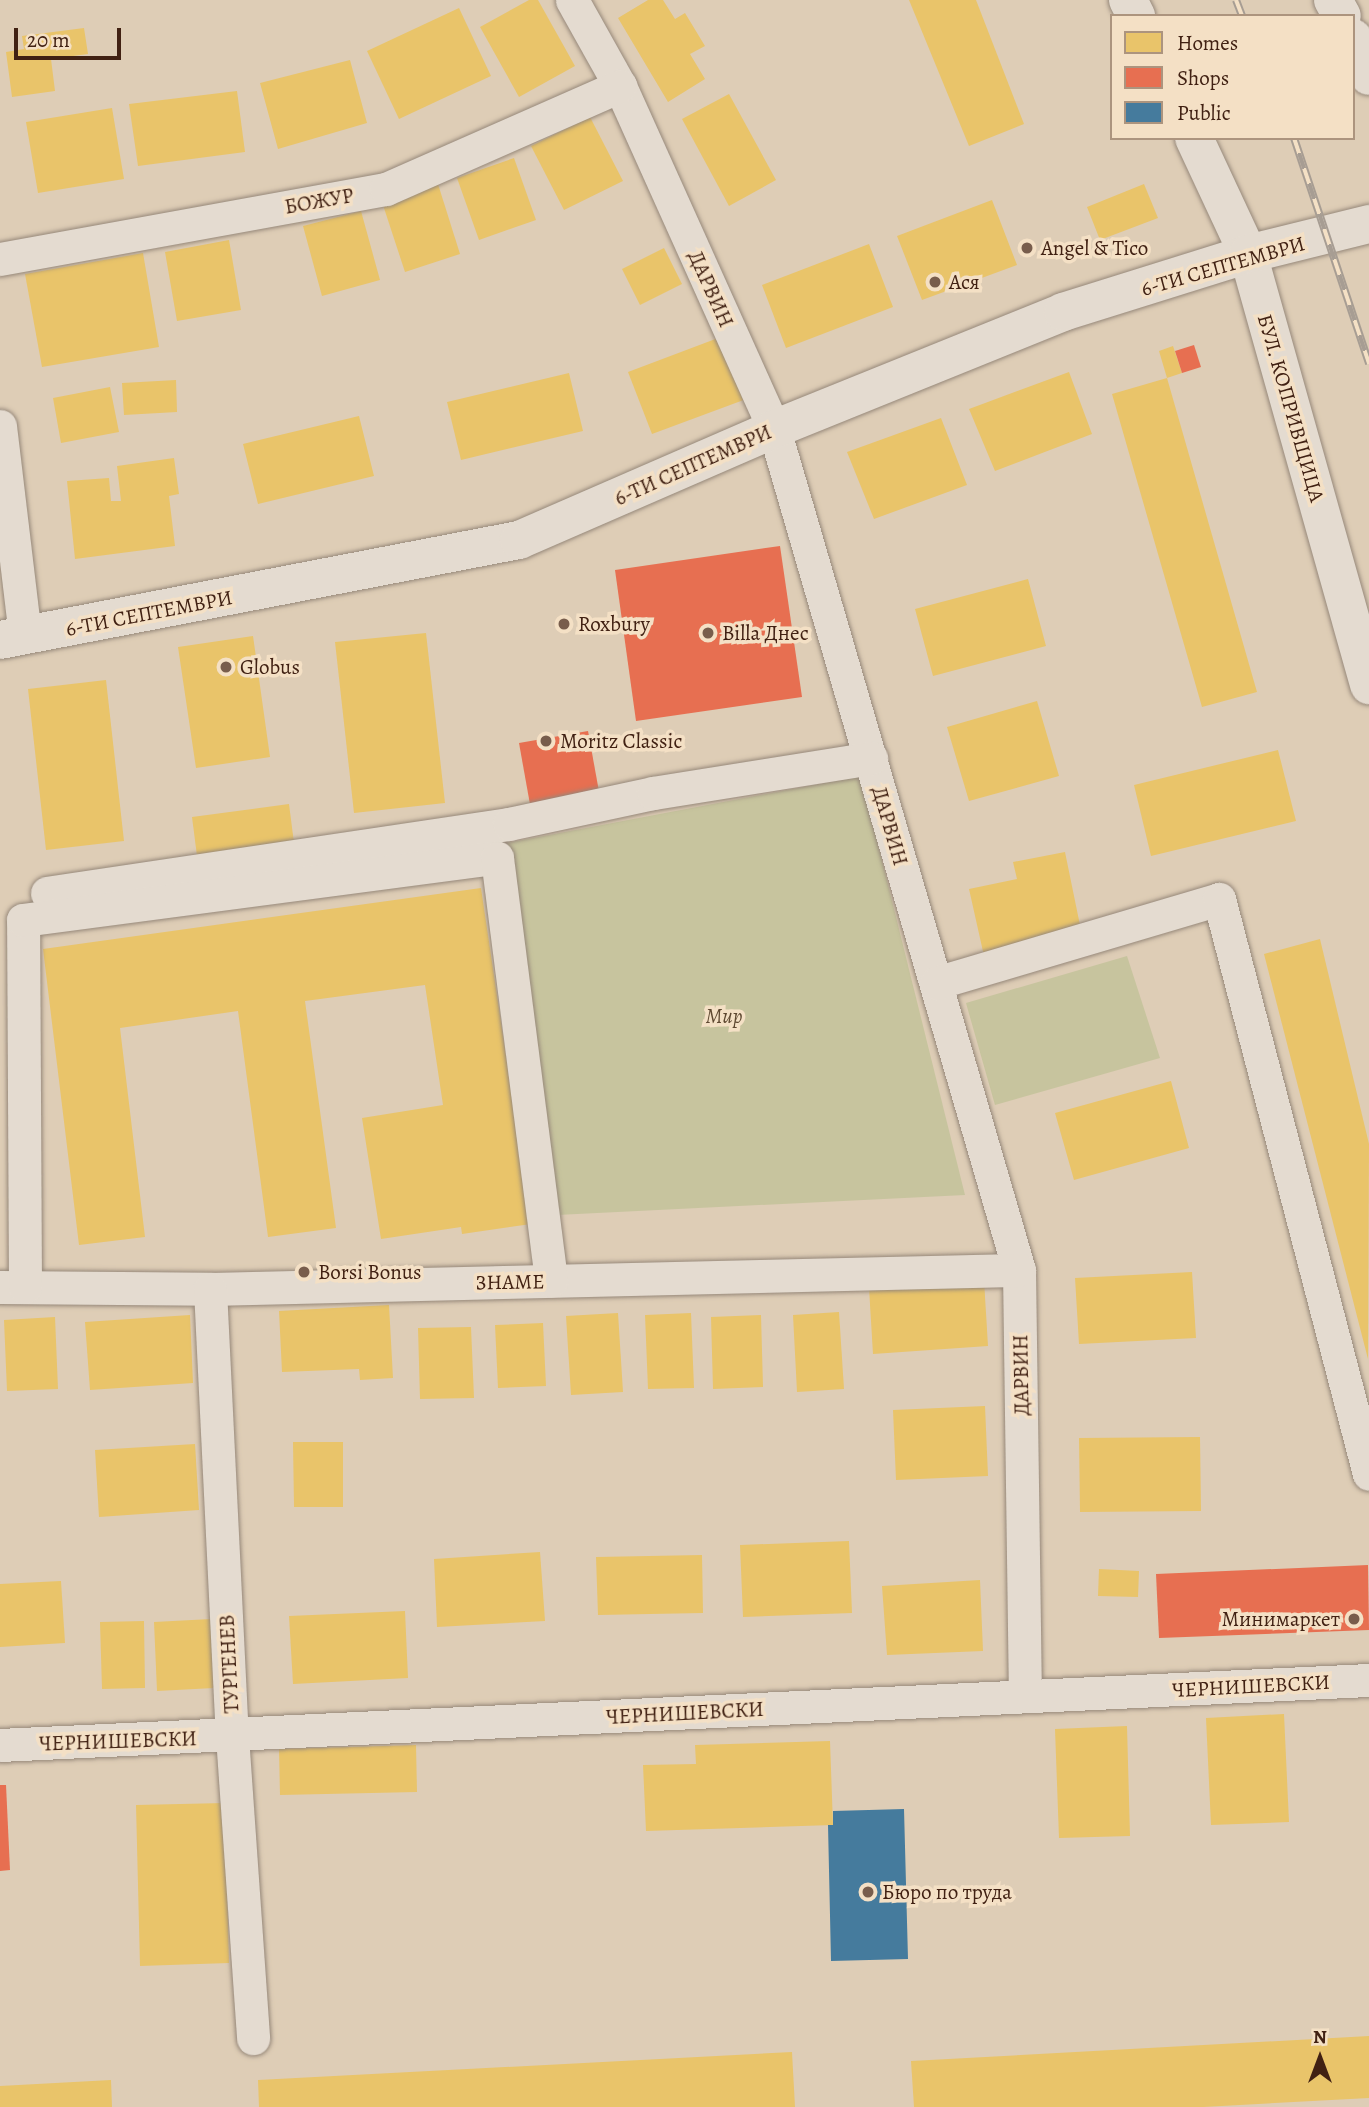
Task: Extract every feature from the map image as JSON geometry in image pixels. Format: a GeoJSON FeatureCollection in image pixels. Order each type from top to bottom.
{"type":"FeatureCollection","features":[{"type":"Feature","properties":{"kind":"street","name":"ДАРВИН"},"geometry":{"type":"LineString","coordinates":[[572,0],[620,86],[774,429],[1019,1270],[1026,1696]]}},
{"type":"Feature","properties":{"kind":"street"},"geometry":{"type":"LineString","coordinates":[[1355,43],[1369,76]]}},
{"type":"Feature","properties":{"kind":"street","name":"БОЖУР"},"geometry":{"type":"LineString","coordinates":[[0,260],[386,189],[620,86]]}},
{"type":"Feature","properties":{"kind":"street","name":"БУЛ. КОПРИВЩИЦА"},"geometry":{"type":"LineString","coordinates":[[1195,140],[1248,254],[1369,685]]}},
{"type":"Feature","properties":{"kind":"street","name":"6-ТИ СЕПТЕМВРИ"},"geometry":{"type":"LineString","coordinates":[[12,638],[520,540],[774,429],[1063,312],[1248,254],[1369,224]]}},
{"type":"Feature","properties":{"kind":"street"},"geometry":{"type":"LineString","coordinates":[[0,426],[12,638]]}},
{"type":"Feature","properties":{"kind":"street"},"geometry":{"type":"LineString","coordinates":[[47,893],[509,824],[653,793],[871,758]]}},
{"type":"Feature","properties":{"kind":"street"},"geometry":{"type":"LineString","coordinates":[[13,1287],[23,920],[497,858],[551,1281]]}},
{"type":"Feature","properties":{"kind":"street"},"geometry":{"type":"LineString","coordinates":[[936,983],[1219,899],[1369,1474]]}},
{"type":"Feature","properties":{"kind":"street","name":"ЗНАМЕ"},"geometry":{"type":"LineString","coordinates":[[13,1287],[210,1289],[1019,1270]]}},
{"type":"Feature","properties":{"kind":"street","name":"ТУРГЕНЕВ"},"geometry":{"type":"LineString","coordinates":[[210,1289],[232,1737],[253,2038]]}},
{"type":"Feature","properties":{"kind":"street","name":"ЧЕРНИШЕВСКИ"},"geometry":{"type":"LineString","coordinates":[[0,1745],[232,1737],[1369,1680]]}},
{"type":"Feature","properties":{"kind":"green space","name":"Мир"},"geometry":{"type":"Polygon","coordinates":[[[861,776],[965,1195],[557,1215],[507,843],[861,776]]]}},
{"type":"Feature","properties":{"kind":"green space"},"geometry":{"type":"Polygon","coordinates":[[[1127,956],[1160,1058],[995,1105],[966,1003],[1127,956]]]}},
{"type":"Feature","properties":{"kind":"building: Homes"},"geometry":{"type":"Polygon","coordinates":[[[529,0],[538,0],[575,66],[519,97],[480,27],[529,0]]]}},
{"type":"Feature","properties":{"kind":"building: Homes"},"geometry":{"type":"Polygon","coordinates":[[[648,0],[663,0],[675,19],[685,13],[705,46],[690,54],[705,79],[668,102],[618,18],[648,0]]]}},
{"type":"Feature","properties":{"kind":"building: Homes"},"geometry":{"type":"Polygon","coordinates":[[[909,0],[976,0],[1024,124],[969,146],[909,0]]]}},
{"type":"Feature","properties":{"kind":"building: Homes"},"geometry":{"type":"Polygon","coordinates":[[[459,8],[491,76],[399,119],[367,51],[459,8]]]}},
{"type":"Feature","properties":{"kind":"building: Homes"},"geometry":{"type":"Polygon","coordinates":[[[84,28],[88,54],[51,59],[55,91],[12,97],[6,52],[24,49],[22,36],[84,28]]]}},
{"type":"Feature","properties":{"kind":"building: Homes"},"geometry":{"type":"Polygon","coordinates":[[[350,60],[367,123],[278,149],[260,83],[350,60]]]}},
{"type":"Feature","properties":{"kind":"building: Homes"},"geometry":{"type":"Polygon","coordinates":[[[237,91],[245,152],[138,166],[129,104],[237,91]]]}},
{"type":"Feature","properties":{"kind":"building: Homes"},"geometry":{"type":"Polygon","coordinates":[[[729,94],[776,180],[729,206],[682,119],[729,94]]]}},
{"type":"Feature","properties":{"kind":"building: Homes"},"geometry":{"type":"Polygon","coordinates":[[[112,108],[124,179],[38,193],[26,122],[112,108]]]}},
{"type":"Feature","properties":{"kind":"building: Homes"},"geometry":{"type":"Polygon","coordinates":[[[590,117],[623,181],[564,210],[531,146],[590,117]]]}},
{"type":"Feature","properties":{"kind":"building: Homes"},"geometry":{"type":"Polygon","coordinates":[[[514,158],[536,220],[479,240],[457,178],[514,158]]]}},
{"type":"Feature","properties":{"kind":"building: Homes"},"geometry":{"type":"Polygon","coordinates":[[[438,184],[460,254],[405,272],[382,202],[438,184]]]}},
{"type":"Feature","properties":{"kind":"building: Homes"},"geometry":{"type":"Polygon","coordinates":[[[1144,184],[1158,218],[1100,240],[1087,207],[1144,184]]]}},
{"type":"Feature","properties":{"kind":"building: Homes"},"geometry":{"type":"Polygon","coordinates":[[[992,200],[1017,265],[922,300],[897,236],[992,200]]]}},
{"type":"Feature","properties":{"kind":"building: Homes"},"geometry":{"type":"Polygon","coordinates":[[[361,211],[380,280],[322,296],[303,226],[361,211]]]}},
{"type":"Feature","properties":{"kind":"building: Homes"},"geometry":{"type":"Polygon","coordinates":[[[229,240],[241,310],[177,321],[165,252],[229,240]]]}},
{"type":"Feature","properties":{"kind":"building: Homes"},"geometry":{"type":"Polygon","coordinates":[[[869,244],[893,307],[786,348],[762,285],[869,244]]]}},
{"type":"Feature","properties":{"kind":"building: Homes"},"geometry":{"type":"Polygon","coordinates":[[[664,248],[682,284],[640,305],[622,269],[664,248]]]}},
{"type":"Feature","properties":{"kind":"building: Homes"},"geometry":{"type":"Polygon","coordinates":[[[143,253],[159,347],[42,367],[25,274],[143,253]]]}},
{"type":"Feature","properties":{"kind":"building: Homes"},"geometry":{"type":"Polygon","coordinates":[[[726,335],[749,398],[652,434],[628,372],[726,335]]]}},
{"type":"Feature","properties":{"kind":"building: Homes"},"geometry":{"type":"Polygon","coordinates":[[[1173,346],[1182,373],[1167,378],[1159,351],[1173,346]]]}},
{"type":"Feature","properties":{"kind":"building: Homes"},"geometry":{"type":"Polygon","coordinates":[[[1069,372],[1092,434],[995,471],[969,409],[1069,372]]]}},
{"type":"Feature","properties":{"kind":"building: Homes"},"geometry":{"type":"Polygon","coordinates":[[[569,373],[583,431],[461,460],[447,402],[569,373]]]}},
{"type":"Feature","properties":{"kind":"building: Homes"},"geometry":{"type":"Polygon","coordinates":[[[1167,378],[1257,692],[1202,707],[1112,394],[1167,378]]]}},
{"type":"Feature","properties":{"kind":"building: Homes"},"geometry":{"type":"Polygon","coordinates":[[[176,380],[177,412],[124,415],[122,383],[176,380]]]}},
{"type":"Feature","properties":{"kind":"building: Homes"},"geometry":{"type":"Polygon","coordinates":[[[110,387],[119,432],[61,443],[53,398],[110,387]]]}},
{"type":"Feature","properties":{"kind":"building: Homes"},"geometry":{"type":"Polygon","coordinates":[[[359,416],[374,476],[258,504],[243,444],[359,416]]]}},
{"type":"Feature","properties":{"kind":"building: Homes"},"geometry":{"type":"Polygon","coordinates":[[[941,418],[967,485],[874,519],[847,452],[941,418]]]}},
{"type":"Feature","properties":{"kind":"building: Homes"},"geometry":{"type":"Polygon","coordinates":[[[174,458],[179,494],[169,496],[175,546],[75,559],[67,481],[109,478],[111,501],[121,501],[117,466],[174,458]]]}},
{"type":"Feature","properties":{"kind":"building: Homes"},"geometry":{"type":"Polygon","coordinates":[[[1028,579],[1046,646],[933,676],[915,609],[1028,579]]]}},
{"type":"Feature","properties":{"kind":"building: Homes"},"geometry":{"type":"Polygon","coordinates":[[[426,633],[445,803],[354,813],[335,642],[426,633]]]}},
{"type":"Feature","properties":{"kind":"building: Homes"},"geometry":{"type":"Polygon","coordinates":[[[253,636],[270,757],[196,768],[178,647],[253,636]]]}},
{"type":"Feature","properties":{"kind":"building: Homes"},"geometry":{"type":"Polygon","coordinates":[[[106,680],[124,841],[46,850],[28,689],[106,680]]]}},
{"type":"Feature","properties":{"kind":"building: Homes"},"geometry":{"type":"Polygon","coordinates":[[[1037,701],[1059,776],[969,801],[947,727],[1037,701]]]}},
{"type":"Feature","properties":{"kind":"building: Homes"},"geometry":{"type":"Polygon","coordinates":[[[1278,750],[1296,821],[1151,856],[1134,785],[1278,750]]]}},
{"type":"Feature","properties":{"kind":"building: Homes"},"geometry":{"type":"Polygon","coordinates":[[[289,804],[294,843],[197,856],[192,817],[289,804]]]}},
{"type":"Feature","properties":{"kind":"building: Homes"},"geometry":{"type":"Polygon","coordinates":[[[1065,852],[1082,935],[984,956],[969,889],[1017,879],[1013,862],[1065,852]]]}},
{"type":"Feature","properties":{"kind":"building: Homes"},"geometry":{"type":"Polygon","coordinates":[[[481,888],[531,1224],[462,1234],[461,1227],[381,1239],[362,1118],[443,1105],[425,985],[305,1001],[336,1228],[268,1237],[238,1011],[120,1028],[145,1237],[79,1245],[43,949],[481,888]]]}},
{"type":"Feature","properties":{"kind":"building: Homes"},"geometry":{"type":"Polygon","coordinates":[[[1320,939],[1369,1144],[1368,1359],[1264,954],[1320,939]]]}},
{"type":"Feature","properties":{"kind":"building: Homes"},"geometry":{"type":"Polygon","coordinates":[[[1171,1081],[1189,1148],[1074,1180],[1055,1113],[1171,1081]]]}},
{"type":"Feature","properties":{"kind":"building: Homes"},"geometry":{"type":"Polygon","coordinates":[[[1192,1272],[1196,1338],[1079,1344],[1075,1278],[1192,1272]]]}},
{"type":"Feature","properties":{"kind":"building: Homes"},"geometry":{"type":"Polygon","coordinates":[[[984,1280],[988,1346],[873,1354],[869,1288],[984,1280]]]}},
{"type":"Feature","properties":{"kind":"building: Homes"},"geometry":{"type":"Polygon","coordinates":[[[389,1305],[393,1378],[360,1380],[359,1369],[282,1372],[279,1311],[389,1305]]]}},
{"type":"Feature","properties":{"kind":"building: Homes"},"geometry":{"type":"Polygon","coordinates":[[[839,1312],[844,1389],[797,1392],[793,1315],[839,1312]]]}},
{"type":"Feature","properties":{"kind":"building: Homes"},"geometry":{"type":"Polygon","coordinates":[[[618,1313],[623,1392],[571,1395],[566,1316],[618,1313]]]}},
{"type":"Feature","properties":{"kind":"building: Homes"},"geometry":{"type":"Polygon","coordinates":[[[691,1313],[694,1388],[648,1389],[645,1315],[691,1313]]]}},
{"type":"Feature","properties":{"kind":"building: Homes"},"geometry":{"type":"Polygon","coordinates":[[[190,1315],[193,1383],[90,1390],[85,1322],[190,1315]]]}},
{"type":"Feature","properties":{"kind":"building: Homes"},"geometry":{"type":"Polygon","coordinates":[[[761,1315],[763,1387],[713,1389],[711,1317],[761,1315]]]}},
{"type":"Feature","properties":{"kind":"building: Homes"},"geometry":{"type":"Polygon","coordinates":[[[55,1317],[58,1389],[7,1391],[4,1320],[55,1317]]]}},
{"type":"Feature","properties":{"kind":"building: Homes"},"geometry":{"type":"Polygon","coordinates":[[[543,1323],[546,1386],[498,1388],[495,1325],[543,1323]]]}},
{"type":"Feature","properties":{"kind":"building: Homes"},"geometry":{"type":"Polygon","coordinates":[[[471,1327],[474,1398],[420,1399],[418,1328],[471,1327]]]}},
{"type":"Feature","properties":{"kind":"building: Homes"},"geometry":{"type":"Polygon","coordinates":[[[985,1406],[988,1476],[896,1480],[893,1410],[985,1406]]]}},
{"type":"Feature","properties":{"kind":"building: Homes"},"geometry":{"type":"Polygon","coordinates":[[[1200,1437],[1201,1511],[1080,1512],[1079,1438],[1200,1437]]]}},
{"type":"Feature","properties":{"kind":"building: Homes"},"geometry":{"type":"Polygon","coordinates":[[[293,1442],[343,1442],[343,1507],[294,1507],[293,1442]]]}},
{"type":"Feature","properties":{"kind":"building: Homes"},"geometry":{"type":"Polygon","coordinates":[[[195,1444],[199,1510],[99,1517],[95,1450],[195,1444]]]}},
{"type":"Feature","properties":{"kind":"building: Homes"},"geometry":{"type":"Polygon","coordinates":[[[849,1541],[852,1613],[743,1617],[740,1545],[849,1541]]]}},
{"type":"Feature","properties":{"kind":"building: Homes"},"geometry":{"type":"Polygon","coordinates":[[[540,1552],[545,1621],[437,1627],[434,1559],[540,1552]]]}},
{"type":"Feature","properties":{"kind":"building: Homes"},"geometry":{"type":"Polygon","coordinates":[[[702,1555],[703,1613],[598,1615],[596,1557],[702,1555]]]}},
{"type":"Feature","properties":{"kind":"building: Homes"},"geometry":{"type":"Polygon","coordinates":[[[1099,1569],[1139,1571],[1138,1597],[1098,1596],[1099,1569]]]}},
{"type":"Feature","properties":{"kind":"building: Homes"},"geometry":{"type":"Polygon","coordinates":[[[980,1580],[983,1651],[887,1655],[882,1586],[980,1580]]]}},
{"type":"Feature","properties":{"kind":"building: Homes"},"geometry":{"type":"Polygon","coordinates":[[[61,1581],[65,1643],[0,1647],[0,1584],[61,1581]]]}},
{"type":"Feature","properties":{"kind":"building: Homes"},"geometry":{"type":"Polygon","coordinates":[[[405,1611],[408,1678],[293,1684],[289,1616],[405,1611]]]}},
{"type":"Feature","properties":{"kind":"building: Homes"},"geometry":{"type":"Polygon","coordinates":[[[211,1619],[214,1688],[157,1691],[154,1622],[211,1619]]]}},
{"type":"Feature","properties":{"kind":"building: Homes"},"geometry":{"type":"Polygon","coordinates":[[[144,1621],[145,1688],[102,1689],[100,1622],[144,1621]]]}},
{"type":"Feature","properties":{"kind":"building: Homes"},"geometry":{"type":"Polygon","coordinates":[[[1284,1714],[1289,1822],[1211,1825],[1206,1718],[1284,1714]]]}},
{"type":"Feature","properties":{"kind":"building: Homes"},"geometry":{"type":"Polygon","coordinates":[[[1127,1726],[1130,1836],[1059,1838],[1055,1729],[1127,1726]]]}},
{"type":"Feature","properties":{"kind":"building: Homes"},"geometry":{"type":"Polygon","coordinates":[[[830,1741],[833,1825],[646,1831],[643,1765],[696,1764],[695,1745],[830,1741]]]}},
{"type":"Feature","properties":{"kind":"building: Homes"},"geometry":{"type":"Polygon","coordinates":[[[416,1745],[417,1792],[280,1795],[279,1749],[416,1745]]]}},
{"type":"Feature","properties":{"kind":"building: Homes"},"geometry":{"type":"Polygon","coordinates":[[[225,1803],[229,1963],[140,1966],[136,1805],[225,1803]]]}},
{"type":"Feature","properties":{"kind":"building: Homes"},"geometry":{"type":"Polygon","coordinates":[[[1369,2036],[1369,2098],[1203,2107],[914,2107],[911,2061],[1369,2036]]]}},
{"type":"Feature","properties":{"kind":"building: Homes"},"geometry":{"type":"Polygon","coordinates":[[[792,2052],[795,2107],[259,2107],[258,2080],[792,2052]]]}},
{"type":"Feature","properties":{"kind":"building: Homes"},"geometry":{"type":"Polygon","coordinates":[[[111,2080],[112,2107],[0,2107],[0,2086],[111,2080]]]}},
{"type":"Feature","properties":{"kind":"building: Shops"},"geometry":{"type":"Polygon","coordinates":[[[1194,345],[1201,367],[1182,373],[1175,351],[1194,345]]]}},
{"type":"Feature","properties":{"kind":"building: Shops","name":"Billa Днес"},"geometry":{"type":"Polygon","coordinates":[[[780,546],[802,697],[636,721],[615,570],[780,546]]]}},
{"type":"Feature","properties":{"kind":"building: Shops"},"geometry":{"type":"Polygon","coordinates":[[[588,731],[600,797],[531,810],[519,743],[588,731]]]}},
{"type":"Feature","properties":{"kind":"building: Shops"},"geometry":{"type":"Polygon","coordinates":[[[1368,1565],[1369,1630],[1159,1638],[1156,1574],[1368,1565]]]}},
{"type":"Feature","properties":{"kind":"building: Shops"},"geometry":{"type":"Polygon","coordinates":[[[0,1785],[6,1785],[10,1870],[0,1871],[0,1785]]]}},
{"type":"Feature","properties":{"kind":"building: Public","name":"Бюро по труда"},"geometry":{"type":"Polygon","coordinates":[[[904,1809],[908,1959],[831,1961],[828,1825],[833,1825],[833,1811],[904,1809]]]}},
{"type":"Feature","properties":{"kind":"railway"},"geometry":{"type":"LineString","coordinates":[[1236,0],[1241,14]]}},
{"type":"Feature","properties":{"kind":"railway"},"geometry":{"type":"LineString","coordinates":[[1295,140],[1369,364]]}},
{"type":"Feature","properties":{"kind":"place","name":"Angel & Tico"},"geometry":{"type":"Point","coordinates":[1027,248]}},
{"type":"Feature","properties":{"kind":"place","name":"Ася"},"geometry":{"type":"Point","coordinates":[935,282]}},
{"type":"Feature","properties":{"kind":"place","name":"Roxbury"},"geometry":{"type":"Point","coordinates":[564,624]}},
{"type":"Feature","properties":{"kind":"place","name":"Billa Днес"},"geometry":{"type":"Point","coordinates":[708,633]}},
{"type":"Feature","properties":{"kind":"place","name":"Globus"},"geometry":{"type":"Point","coordinates":[226,667]}},
{"type":"Feature","properties":{"kind":"place","name":"Moritz Classic"},"geometry":{"type":"Point","coordinates":[546,741]}},
{"type":"Feature","properties":{"kind":"place","name":"Borsi Bonus"},"geometry":{"type":"Point","coordinates":[304,1272]}},
{"type":"Feature","properties":{"kind":"place","name":"Минимаркет"},"geometry":{"type":"Point","coordinates":[1354,1619]}},
{"type":"Feature","properties":{"kind":"place","name":"Бюро по труда"},"geometry":{"type":"Point","coordinates":[868,1892]}}]}
